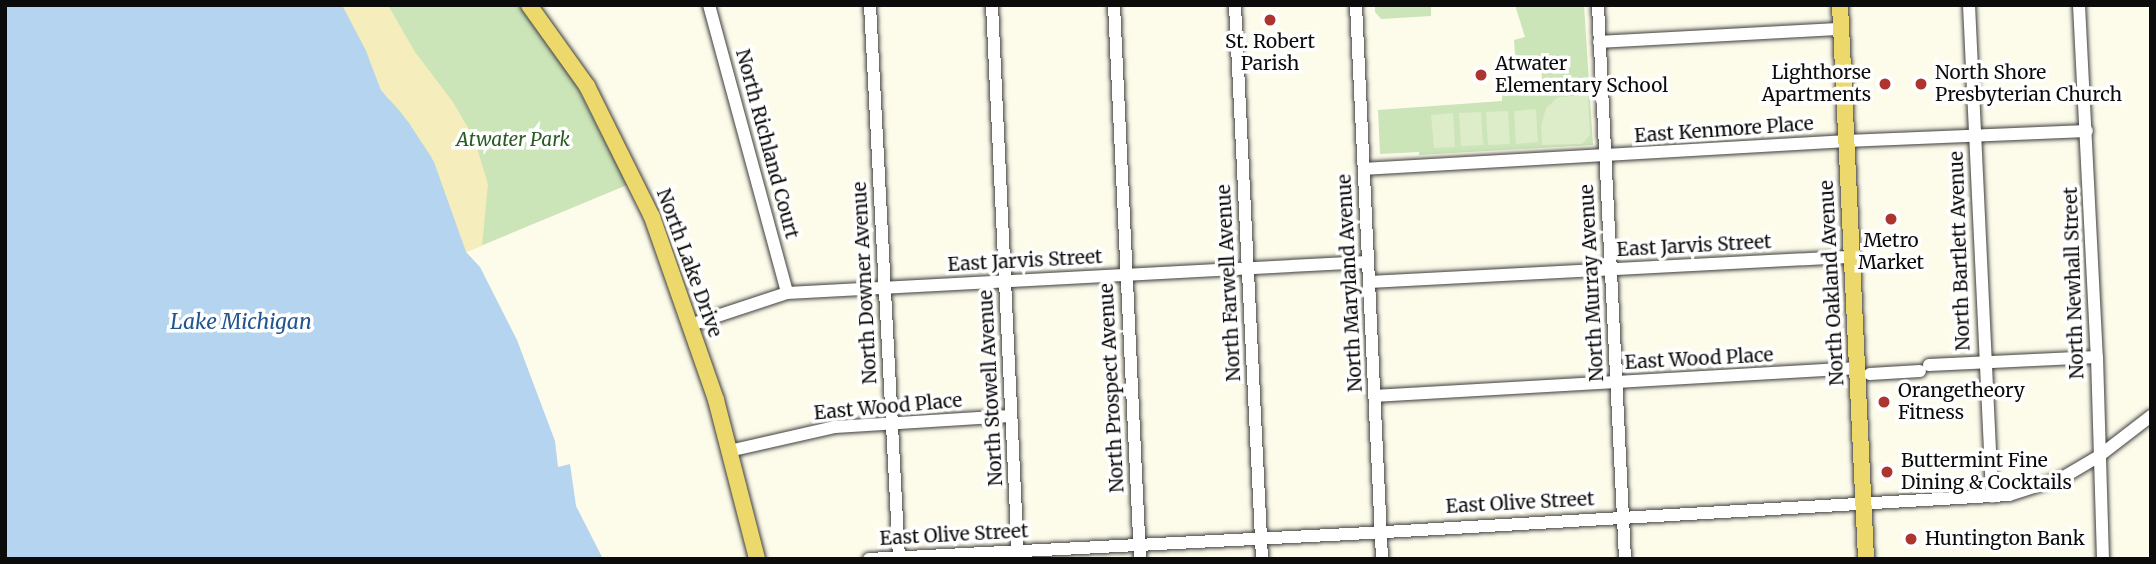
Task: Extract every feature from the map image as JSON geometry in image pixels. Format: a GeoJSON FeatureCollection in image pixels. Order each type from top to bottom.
{"type":"FeatureCollection","features":[{"type":"Feature","properties":{"kind":"main road","name":"North Lake Drive"},"geometry":{"type":"LineString","coordinates":[[529,5],[583,78],[652,217],[690,325],[729,451],[757,559]]}},
{"type":"Feature","properties":{"kind":"main road","name":"North Oakland Avenue"},"geometry":{"type":"LineString","coordinates":[[1840,5],[1852,257],[1863,371],[1863,503],[1866,559]]}},
{"type":"Feature","properties":{"kind":"street","name":"North Richland Court"},"geometry":{"type":"LineString","coordinates":[[709,5],[787,293]]}},
{"type":"Feature","properties":{"kind":"street","name":"North Downer Avenue"},"geometry":{"type":"LineString","coordinates":[[870,5],[899,558]]}},
{"type":"Feature","properties":{"kind":"street","name":"North Stowell Avenue"},"geometry":{"type":"LineString","coordinates":[[992,5],[1018,555]]}},
{"type":"Feature","properties":{"kind":"street","name":"North Prospect Avenue"},"geometry":{"type":"LineString","coordinates":[[1114,5],[1140,559]]}},
{"type":"Feature","properties":{"kind":"street","name":"North Farwell Avenue"},"geometry":{"type":"LineString","coordinates":[[1235,5],[1262,559]]}},
{"type":"Feature","properties":{"kind":"street","name":"North Maryland Avenue"},"geometry":{"type":"LineString","coordinates":[[1356,5],[1382,559]]}},
{"type":"Feature","properties":{"kind":"street","name":"North Murray Avenue"},"geometry":{"type":"LineString","coordinates":[[1598,5],[1625,559]]}},
{"type":"Feature","properties":{"kind":"street","name":"North Bartlett Avenue"},"geometry":{"type":"LineString","coordinates":[[1969,5],[1992,496]]}},
{"type":"Feature","properties":{"kind":"street","name":"North Newhall Street"},"geometry":{"type":"LineString","coordinates":[[2080,5],[2097,357],[2103,559]]}},
{"type":"Feature","properties":{"kind":"street"},"geometry":{"type":"LineString","coordinates":[[1599,42],[1841,29]]}},
{"type":"Feature","properties":{"kind":"street","name":"East Kenmore Place"},"geometry":{"type":"LineString","coordinates":[[1364,169],[1846,141],[2087,131]]}},
{"type":"Feature","properties":{"kind":"street","name":"East Jarvis Street"},"geometry":{"type":"LineString","coordinates":[[1369,282],[1852,257]]}},
{"type":"Feature","properties":{"kind":"street","name":"East Jarvis Street"},"geometry":{"type":"LineString","coordinates":[[690,325],[787,293],[1367,262]]}},
{"type":"Feature","properties":{"kind":"street"},"geometry":{"type":"LineString","coordinates":[[1984,362],[2097,357]]}},
{"type":"Feature","properties":{"kind":"street","name":"East Wood Place"},"geometry":{"type":"LineString","coordinates":[[1374,396],[1925,368],[1984,362]]}},
{"type":"Feature","properties":{"kind":"street","name":"East Wood Place"},"geometry":{"type":"LineString","coordinates":[[729,451],[835,427],[1011,416]]}},
{"type":"Feature","properties":{"kind":"street","name":"East Olive Street"},"geometry":{"type":"LineString","coordinates":[[869,559],[1018,555],[1139,544],[1992,496],[2031,490],[2063,478],[2099,456],[2151,416]]}},
{"type":"Feature","properties":{"kind":"green space","name":"Atwater Park"},"geometry":{"type":"Polygon","coordinates":[[[342,5],[519,5],[573,79],[627,185],[466,252],[342,5]]]}},
{"type":"Feature","properties":{"kind":"green space"},"geometry":{"type":"Polygon","coordinates":[[[1375,5],[1431,5],[1431,16],[1381,19],[1375,12],[1375,5]]]}},
{"type":"Feature","properties":{"kind":"green space"},"geometry":{"type":"Polygon","coordinates":[[[1515,5],[1584,5],[1593,145],[1419,155],[1419,152],[1380,154],[1378,110],[1502,101],[1502,89],[1517,88],[1517,82],[1542,80],[1541,66],[1516,67],[1514,40],[1525,37],[1515,5]]]}},
{"type":"Feature","properties":{"kind":"green space"},"geometry":{"type":"Polygon","coordinates":[[[1588,95],[1590,135],[1582,144],[1542,145],[1541,126],[1546,108],[1558,97],[1588,95]]]}},
{"type":"Feature","properties":{"kind":"green space"},"geometry":{"type":"Polygon","coordinates":[[[1536,109],[1538,142],[1516,144],[1514,111],[1536,109]]]}},
{"type":"Feature","properties":{"kind":"green space"},"geometry":{"type":"Polygon","coordinates":[[[1508,111],[1510,144],[1488,145],[1486,112],[1508,111]]]}},
{"type":"Feature","properties":{"kind":"green space"},"geometry":{"type":"Polygon","coordinates":[[[1481,112],[1483,145],[1461,146],[1459,113],[1481,112]]]}},
{"type":"Feature","properties":{"kind":"green space"},"geometry":{"type":"Polygon","coordinates":[[[1453,113],[1455,147],[1434,148],[1431,115],[1453,113]]]}},
{"type":"Feature","properties":{"kind":"sand"},"geometry":{"type":"Polygon","coordinates":[[[342,5],[388,5],[415,52],[453,102],[474,138],[488,184],[482,246],[466,252],[431,156],[401,112],[381,90],[366,51],[342,5]]]}},
{"type":"Feature","properties":{"kind":"water","name":"Lake Michigan"},"geometry":{"type":"Polygon","coordinates":[[[5,5],[342,5],[366,51],[381,90],[409,123],[434,162],[466,252],[480,267],[517,340],[555,441],[558,467],[570,464],[576,506],[603,559],[5,559],[5,5]]]}},
{"type":"Feature","properties":{"kind":"place","name":"St. Robert Parish"},"geometry":{"type":"Point","coordinates":[1270,20]}},
{"type":"Feature","properties":{"kind":"place","name":"Atwater Elementary School"},"geometry":{"type":"Point","coordinates":[1481,75]}},
{"type":"Feature","properties":{"kind":"place","name":"Lighthorse Apartments"},"geometry":{"type":"Point","coordinates":[1885,84]}},
{"type":"Feature","properties":{"kind":"place","name":"North Shore Presbyterian Church"},"geometry":{"type":"Point","coordinates":[1921,84]}},
{"type":"Feature","properties":{"kind":"place","name":"Metro Market"},"geometry":{"type":"Point","coordinates":[1891,219]}},
{"type":"Feature","properties":{"kind":"place","name":"Orangetheory Fitness"},"geometry":{"type":"Point","coordinates":[1884,402]}},
{"type":"Feature","properties":{"kind":"place","name":"Buttermint Fine Dining & Cocktails"},"geometry":{"type":"Point","coordinates":[1887,472]}},
{"type":"Feature","properties":{"kind":"place","name":"Huntington Bank"},"geometry":{"type":"Point","coordinates":[1911,539]}}]}
